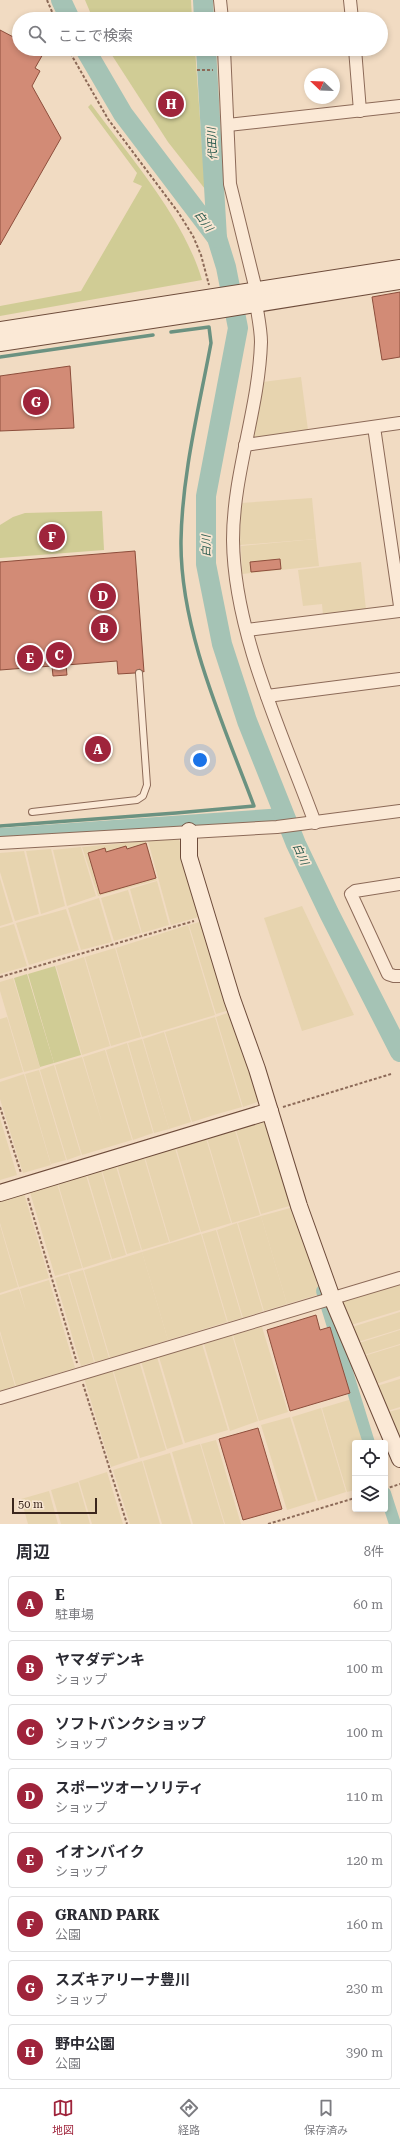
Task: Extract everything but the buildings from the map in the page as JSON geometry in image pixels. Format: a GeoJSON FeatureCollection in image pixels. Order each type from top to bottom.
{"type":"FeatureCollection","features":[{"type":"Feature","properties":{"kind":"street"},"geometry":{"type":"LineString","coordinates":[[220,0],[221,12]]}},
{"type":"Feature","properties":{"kind":"street"},"geometry":{"type":"LineString","coordinates":[[350,0],[351,12]]}},
{"type":"Feature","properties":{"kind":"street"},"geometry":{"type":"LineString","coordinates":[[224,56],[230,184],[251,298],[261,341],[258,376],[236,493],[234,540],[237,585],[267,696],[309,824]]}},
{"type":"Feature","properties":{"kind":"street"},"geometry":{"type":"LineString","coordinates":[[356,56],[360,111]]}},
{"type":"Feature","properties":{"kind":"street"},"geometry":{"type":"LineString","coordinates":[[228,126],[400,106]]}},
{"type":"Feature","properties":{"kind":"street"},"geometry":{"type":"LineString","coordinates":[[251,298],[400,268]]}},
{"type":"Feature","properties":{"kind":"street"},"geometry":{"type":"LineString","coordinates":[[0,330],[214,301],[400,281]]}},
{"type":"Feature","properties":{"kind":"street"},"geometry":{"type":"LineString","coordinates":[[0,342],[72,332],[214,301]]}},
{"type":"Feature","properties":{"kind":"street"},"geometry":{"type":"LineString","coordinates":[[0,352],[17,349],[72,332]]}},
{"type":"Feature","properties":{"kind":"street"},"geometry":{"type":"LineString","coordinates":[[245,445],[400,423]]}},
{"type":"Feature","properties":{"kind":"street"},"geometry":{"type":"LineString","coordinates":[[374,427],[400,606]]}},
{"type":"Feature","properties":{"kind":"street"},"geometry":{"type":"LineString","coordinates":[[248,630],[400,611]]}},
{"type":"Feature","properties":{"kind":"street"},"geometry":{"type":"LineString","coordinates":[[267,696],[400,679]]}},
{"type":"Feature","properties":{"kind":"street"},"geometry":{"type":"LineString","coordinates":[[0,843],[277,827],[400,811]]}},
{"type":"Feature","properties":{"kind":"street"},"geometry":{"type":"LineString","coordinates":[[189,831],[189,857],[232,999],[258,1069],[266,1112],[299,1206],[327,1300],[400,1459]]}},
{"type":"Feature","properties":{"kind":"street"},"geometry":{"type":"LineString","coordinates":[[400,884],[355,891],[351,894],[388,974],[400,976]]}},
{"type":"Feature","properties":{"kind":"street"},"geometry":{"type":"LineString","coordinates":[[0,1193],[266,1112]]}},
{"type":"Feature","properties":{"kind":"street"},"geometry":{"type":"LineString","coordinates":[[0,1398],[400,1278]]}},
{"type":"Feature","properties":{"kind":"lane"},"geometry":{"type":"LineString","coordinates":[[32,812],[137,800],[143,796],[147,785],[140,673]]}},
{"type":"Feature","properties":{"kind":"path"},"geometry":{"type":"LineString","coordinates":[[47,0],[52,12]]}},
{"type":"Feature","properties":{"kind":"path"},"geometry":{"type":"LineString","coordinates":[[72,56],[108,119],[178,212],[193,236],[209,280],[214,301]]}},
{"type":"Feature","properties":{"kind":"path"},"geometry":{"type":"LineString","coordinates":[[197,70],[213,70]]}},
{"type":"Feature","properties":{"kind":"path"},"geometry":{"type":"LineString","coordinates":[[0,977],[207,917]]}},
{"type":"Feature","properties":{"kind":"path"},"geometry":{"type":"LineString","coordinates":[[266,1112],[392,1074]]}},
{"type":"Feature","properties":{"kind":"path"},"geometry":{"type":"LineString","coordinates":[[0,1107],[80,1374],[127,1524]]}},
{"type":"Feature","properties":{"kind":"path"},"geometry":{"type":"LineString","coordinates":[[388,1488],[400,1484]]}},
{"type":"Feature","properties":{"kind":"path"},"geometry":{"type":"LineString","coordinates":[[268,1524],[352,1499]]}},
{"type":"Feature","properties":{"kind":"shaded area"},"geometry":{"type":"Polygon","coordinates":[[[85,0],[191,0],[192,12],[90,12],[85,0]]]}},
{"type":"Feature","properties":{"kind":"shaded area"},"geometry":{"type":"Polygon","coordinates":[[[113,56],[196,56],[205,189],[168,142],[113,56]]]}},
{"type":"Feature","properties":{"kind":"shaded area"},"geometry":{"type":"Polygon","coordinates":[[[91,104],[138,166],[169,211],[194,257],[202,280],[0,316],[0,306],[81,291],[142,186],[133,182],[137,173],[88,107],[91,104]]]}},
{"type":"Feature","properties":{"kind":"shaded area"},"geometry":{"type":"Polygon","coordinates":[[[301,377],[308,430],[253,438],[263,382],[301,377]]]}},
{"type":"Feature","properties":{"kind":"shaded area"},"geometry":{"type":"Polygon","coordinates":[[[312,498],[316,539],[240,545],[241,503],[312,498]]]}},
{"type":"Feature","properties":{"kind":"shaded area"},"geometry":{"type":"Polygon","coordinates":[[[102,511],[104,550],[0,558],[0,525],[13,517],[25,513],[102,511]]]}},
{"type":"Feature","properties":{"kind":"shaded area"},"geometry":{"type":"Polygon","coordinates":[[[316,539],[319,566],[242,574],[241,546],[316,539]]]}},
{"type":"Feature","properties":{"kind":"shaded area"},"geometry":{"type":"Polygon","coordinates":[[[361,562],[366,610],[323,615],[322,604],[303,606],[298,570],[361,562]]]}},
{"type":"Feature","properties":{"kind":"shaded area"},"geometry":{"type":"Polygon","coordinates":[[[179,839],[202,916],[171,925],[148,841],[179,839]]]}},
{"type":"Feature","properties":{"kind":"shaded area"},"geometry":{"type":"Polygon","coordinates":[[[146,841],[157,880],[98,896],[82,847],[146,841]]]}},
{"type":"Feature","properties":{"kind":"shaded area"},"geometry":{"type":"Polygon","coordinates":[[[81,847],[96,896],[67,906],[53,850],[81,847]]]}},
{"type":"Feature","properties":{"kind":"shaded area"},"geometry":{"type":"Polygon","coordinates":[[[51,849],[65,906],[41,914],[26,851],[51,849]]]}},
{"type":"Feature","properties":{"kind":"shaded area"},"geometry":{"type":"Polygon","coordinates":[[[24,851],[39,914],[15,921],[0,872],[0,853],[24,851]]]}},
{"type":"Feature","properties":{"kind":"shaded area"},"geometry":{"type":"Polygon","coordinates":[[[0,878],[13,922],[0,926],[0,878]]]}},
{"type":"Feature","properties":{"kind":"shaded area"},"geometry":{"type":"Polygon","coordinates":[[[157,881],[169,925],[142,933],[130,889],[157,881]]]}},
{"type":"Feature","properties":{"kind":"shaded area"},"geometry":{"type":"Polygon","coordinates":[[[128,890],[141,933],[114,941],[101,898],[128,890]]]}},
{"type":"Feature","properties":{"kind":"shaded area"},"geometry":{"type":"Polygon","coordinates":[[[99,898],[112,942],[81,950],[68,908],[99,898]]]}},
{"type":"Feature","properties":{"kind":"shaded area"},"geometry":{"type":"Polygon","coordinates":[[[302,906],[354,1015],[302,1031],[264,918],[302,906]]]}},
{"type":"Feature","properties":{"kind":"shaded area"},"geometry":{"type":"Polygon","coordinates":[[[66,909],[79,950],[29,965],[16,923],[66,909]]]}},
{"type":"Feature","properties":{"kind":"shaded area"},"geometry":{"type":"Polygon","coordinates":[[[206,920],[233,1009],[216,1014],[189,925],[206,920]]]}},
{"type":"Feature","properties":{"kind":"shaded area"},"geometry":{"type":"Polygon","coordinates":[[[14,924],[27,966],[0,974],[0,928],[14,924]]]}},
{"type":"Feature","properties":{"kind":"shaded area"},"geometry":{"type":"Polygon","coordinates":[[[188,925],[215,1015],[142,1037],[116,948],[188,925]]]}},
{"type":"Feature","properties":{"kind":"shaded area"},"geometry":{"type":"Polygon","coordinates":[[[115,948],[141,1037],[111,1046],[85,957],[115,948]]]}},
{"type":"Feature","properties":{"kind":"shaded area"},"geometry":{"type":"Polygon","coordinates":[[[84,957],[110,1046],[82,1055],[56,966],[84,957]]]}},
{"type":"Feature","properties":{"kind":"shaded area"},"geometry":{"type":"Polygon","coordinates":[[[55,966],[81,1055],[54,1063],[28,974],[55,966]]]}},
{"type":"Feature","properties":{"kind":"shaded area"},"geometry":{"type":"Polygon","coordinates":[[[27,974],[54,1063],[40,1067],[14,978],[27,974]]]}},
{"type":"Feature","properties":{"kind":"shaded area"},"geometry":{"type":"Polygon","coordinates":[[[13,978],[40,1068],[24,1072],[0,991],[0,982],[13,978]]]}},
{"type":"Feature","properties":{"kind":"shaded area"},"geometry":{"type":"Polygon","coordinates":[[[233,1011],[260,1101],[243,1107],[216,1017],[233,1011]]]}},
{"type":"Feature","properties":{"kind":"shaded area"},"geometry":{"type":"Polygon","coordinates":[[[7,1017],[23,1072],[0,1079],[0,1019],[7,1017]]]}},
{"type":"Feature","properties":{"kind":"shaded area"},"geometry":{"type":"Polygon","coordinates":[[[215,1017],[242,1107],[192,1122],[165,1032],[215,1017]]]}},
{"type":"Feature","properties":{"kind":"shaded area"},"geometry":{"type":"Polygon","coordinates":[[[164,1032],[191,1122],[169,1129],[143,1039],[164,1032]]]}},
{"type":"Feature","properties":{"kind":"shaded area"},"geometry":{"type":"Polygon","coordinates":[[[142,1039],[169,1129],[154,1133],[128,1043],[142,1039]]]}},
{"type":"Feature","properties":{"kind":"shaded area"},"geometry":{"type":"Polygon","coordinates":[[[127,1043],[153,1133],[133,1140],[106,1050],[127,1043]]]}},
{"type":"Feature","properties":{"kind":"shaded area"},"geometry":{"type":"Polygon","coordinates":[[[105,1050],[132,1140],[82,1155],[55,1065],[82,1057],[103,1126],[83,1057],[105,1050]]]}},
{"type":"Feature","properties":{"kind":"shaded area"},"geometry":{"type":"Polygon","coordinates":[[[54,1065],[81,1155],[67,1160],[40,1070],[54,1065]]]}},
{"type":"Feature","properties":{"kind":"shaded area"},"geometry":{"type":"Polygon","coordinates":[[[39,1070],[66,1160],[51,1164],[25,1074],[39,1070]]]}},
{"type":"Feature","properties":{"kind":"shaded area"},"geometry":{"type":"Polygon","coordinates":[[[24,1074],[51,1165],[23,1173],[0,1099],[0,1082],[24,1074]]]}},
{"type":"Feature","properties":{"kind":"shaded area"},"geometry":{"type":"Polygon","coordinates":[[[267,1117],[293,1205],[261,1214],[235,1127],[267,1117]]]}},
{"type":"Feature","properties":{"kind":"shaded area"},"geometry":{"type":"Polygon","coordinates":[[[0,1118],[17,1175],[0,1180],[0,1118]]]}},
{"type":"Feature","properties":{"kind":"shaded area"},"geometry":{"type":"Polygon","coordinates":[[[234,1127],[260,1215],[232,1223],[206,1135],[234,1127]]]}},
{"type":"Feature","properties":{"kind":"shaded area"},"geometry":{"type":"Polygon","coordinates":[[[205,1135],[231,1223],[201,1232],[175,1144],[205,1135]]]}},
{"type":"Feature","properties":{"kind":"shaded area"},"geometry":{"type":"Polygon","coordinates":[[[174,1145],[200,1232],[170,1242],[144,1154],[174,1145]]]}},
{"type":"Feature","properties":{"kind":"shaded area"},"geometry":{"type":"Polygon","coordinates":[[[143,1154],[169,1242],[142,1250],[116,1162],[143,1154]]]}},
{"type":"Feature","properties":{"kind":"shaded area"},"geometry":{"type":"Polygon","coordinates":[[[115,1163],[141,1250],[127,1254],[101,1167],[115,1163]]]}},
{"type":"Feature","properties":{"kind":"shaded area"},"geometry":{"type":"Polygon","coordinates":[[[100,1167],[126,1255],[112,1259],[86,1171],[100,1167]]]}},
{"type":"Feature","properties":{"kind":"shaded area"},"geometry":{"type":"Polygon","coordinates":[[[85,1172],[111,1259],[83,1268],[57,1180],[85,1172]]]}},
{"type":"Feature","properties":{"kind":"shaded area"},"geometry":{"type":"Polygon","coordinates":[[[56,1180],[82,1268],[55,1276],[29,1189],[56,1180]]]}},
{"type":"Feature","properties":{"kind":"shaded area"},"geometry":{"type":"Polygon","coordinates":[[[23,1190],[49,1278],[19,1287],[0,1223],[0,1197],[23,1190]]]}},
{"type":"Feature","properties":{"kind":"shaded area"},"geometry":{"type":"Polygon","coordinates":[[[294,1207],[320,1294],[287,1304],[261,1216],[294,1207]]]}},
{"type":"Feature","properties":{"kind":"shaded area"},"geometry":{"type":"Polygon","coordinates":[[[261,1216],[287,1304],[264,1311],[238,1223],[261,1216]]]}},
{"type":"Feature","properties":{"kind":"shaded area"},"geometry":{"type":"Polygon","coordinates":[[[237,1223],[263,1311],[243,1318],[217,1230],[237,1223]]]}},
{"type":"Feature","properties":{"kind":"shaded area"},"geometry":{"type":"Polygon","coordinates":[[[0,1225],[18,1287],[0,1293],[0,1225]]]}},
{"type":"Feature","properties":{"kind":"shaded area"},"geometry":{"type":"Polygon","coordinates":[[[216,1230],[242,1318],[228,1322],[202,1234],[216,1230]]]}},
{"type":"Feature","properties":{"kind":"shaded area"},"geometry":{"type":"Polygon","coordinates":[[[201,1234],[227,1322],[168,1340],[142,1252],[201,1234]]]}},
{"type":"Feature","properties":{"kind":"shaded area"},"geometry":{"type":"Polygon","coordinates":[[[142,1252],[168,1340],[110,1358],[84,1270],[142,1252]]]}},
{"type":"Feature","properties":{"kind":"shaded area"},"geometry":{"type":"Polygon","coordinates":[[[83,1270],[109,1358],[95,1362],[69,1274],[83,1270]]]}},
{"type":"Feature","properties":{"kind":"shaded area"},"geometry":{"type":"Polygon","coordinates":[[[68,1274],[94,1362],[81,1366],[55,1278],[68,1274]]]}},
{"type":"Feature","properties":{"kind":"shaded area"},"geometry":{"type":"Polygon","coordinates":[[[49,1280],[75,1368],[16,1386],[0,1331],[0,1295],[19,1289],[26,1311],[20,1289],[49,1280]]]}},
{"type":"Feature","properties":{"kind":"shaded area"},"geometry":{"type":"Polygon","coordinates":[[[400,1282],[400,1310],[351,1325],[341,1301],[400,1282]]]}},
{"type":"Feature","properties":{"kind":"shaded area"},"geometry":{"type":"Polygon","coordinates":[[[400,1312],[400,1329],[358,1342],[352,1327],[400,1312]]]}},
{"type":"Feature","properties":{"kind":"shaded area"},"geometry":{"type":"Polygon","coordinates":[[[262,1327],[288,1412],[259,1421],[233,1335],[262,1327]]]}},
{"type":"Feature","properties":{"kind":"shaded area"},"geometry":{"type":"Polygon","coordinates":[[[400,1330],[400,1344],[364,1355],[359,1343],[400,1330]]]}},
{"type":"Feature","properties":{"kind":"shaded area"},"geometry":{"type":"Polygon","coordinates":[[[0,1334],[15,1386],[0,1391],[0,1334]]]}},
{"type":"Feature","properties":{"kind":"shaded area"},"geometry":{"type":"Polygon","coordinates":[[[232,1335],[258,1421],[230,1431],[204,1344],[232,1335]]]}},
{"type":"Feature","properties":{"kind":"shaded area"},"geometry":{"type":"Polygon","coordinates":[[[202,1344],[228,1430],[185,1443],[159,1357],[202,1344]]]}},
{"type":"Feature","properties":{"kind":"shaded area"},"geometry":{"type":"Polygon","coordinates":[[[400,1345],[400,1376],[376,1384],[364,1356],[400,1345]]]}},
{"type":"Feature","properties":{"kind":"shaded area"},"geometry":{"type":"Polygon","coordinates":[[[157,1357],[183,1444],[167,1449],[141,1361],[157,1357]]]}},
{"type":"Feature","properties":{"kind":"shaded area"},"geometry":{"type":"Polygon","coordinates":[[[139,1361],[166,1450],[140,1458],[113,1369],[139,1361]]]}},
{"type":"Feature","properties":{"kind":"shaded area"},"geometry":{"type":"Polygon","coordinates":[[[112,1369],[138,1458],[111,1467],[84,1378],[112,1369]]]}},
{"type":"Feature","properties":{"kind":"shaded area"},"geometry":{"type":"Polygon","coordinates":[[[400,1379],[400,1407],[387,1411],[377,1386],[400,1379]]]}},
{"type":"Feature","properties":{"kind":"shaded area"},"geometry":{"type":"Polygon","coordinates":[[[352,1399],[364,1440],[352,1440],[352,1491],[347,1492],[322,1408],[352,1399]]]}},
{"type":"Feature","properties":{"kind":"shaded area"},"geometry":{"type":"Polygon","coordinates":[[[321,1408],[346,1492],[318,1501],[292,1417],[321,1408]]]}},
{"type":"Feature","properties":{"kind":"shaded area"},"geometry":{"type":"Polygon","coordinates":[[[400,1409],[400,1439],[388,1412],[400,1409]]]}},
{"type":"Feature","properties":{"kind":"shaded area"},"geometry":{"type":"Polygon","coordinates":[[[290,1417],[316,1501],[287,1510],[261,1425],[290,1417]]]}},
{"type":"Feature","properties":{"kind":"shaded area"},"geometry":{"type":"Polygon","coordinates":[[[216,1440],[241,1524],[225,1524],[201,1444],[216,1440]]]}},
{"type":"Feature","properties":{"kind":"shaded area"},"geometry":{"type":"Polygon","coordinates":[[[200,1444],[224,1524],[193,1524],[172,1452],[200,1444]]]}},
{"type":"Feature","properties":{"kind":"shaded area"},"geometry":{"type":"Polygon","coordinates":[[[170,1453],[191,1524],[162,1524],[143,1461],[170,1453]]]}},
{"type":"Feature","properties":{"kind":"shaded area"},"geometry":{"type":"Polygon","coordinates":[[[142,1461],[160,1524],[130,1524],[113,1470],[142,1461]]]}},
{"type":"Feature","properties":{"kind":"shaded area"},"geometry":{"type":"Polygon","coordinates":[[[107,1472],[123,1524],[92,1524],[79,1481],[107,1472]]]}},
{"type":"Feature","properties":{"kind":"shaded area"},"geometry":{"type":"Polygon","coordinates":[[[78,1482],[90,1524],[61,1524],[51,1490],[78,1482]]]}},
{"type":"Feature","properties":{"kind":"shaded area"},"geometry":{"type":"Polygon","coordinates":[[[49,1491],[58,1524],[28,1524],[21,1499],[49,1491]]]}},
{"type":"Feature","properties":{"kind":"waterway","name":"白川"},"geometry":{"type":"LineString","coordinates":[[61,0],[67,12]]}},
{"type":"Feature","properties":{"kind":"waterway","name":"代田川"},"geometry":{"type":"LineString","coordinates":[[203,0],[204,12]]}},
{"type":"Feature","properties":{"kind":"waterway","name":"白川"},"geometry":{"type":"LineString","coordinates":[[89,56],[123,114],[217,238],[226,267],[238,328],[206,496],[206,564],[222,644],[247,721],[296,844],[329,913],[400,1052]]}},
{"type":"Feature","properties":{"kind":"waterway","name":"代田川"},"geometry":{"type":"LineString","coordinates":[[206,56],[217,238]]}},
{"type":"Feature","properties":{"kind":"waterway"},"geometry":{"type":"LineString","coordinates":[[0,826],[254,806],[217,709],[195,642],[183,575],[181,541],[184,491],[211,343],[209,327],[171,332]]}},
{"type":"Feature","properties":{"kind":"waterway"},"geometry":{"type":"LineString","coordinates":[[0,357],[153,335]]}},
{"type":"Feature","properties":{"kind":"waterway"},"geometry":{"type":"LineString","coordinates":[[0,834],[284,814]]}},
{"type":"Feature","properties":{"kind":"waterway"},"geometry":{"type":"LineString","coordinates":[[322,1291],[368,1440]]}},
{"type":"Feature","properties":{"kind":"waterway"},"geometry":{"type":"LineString","coordinates":[[388,1502],[395,1524]]}},
{"type":"Feature","properties":{"kind":"place","name":"野中公園"},"geometry":{"type":"Point","coordinates":[171,104]}},
{"type":"Feature","properties":{"kind":"place","name":"スズキアリーナ豊川"},"geometry":{"type":"Point","coordinates":[36,402]}},
{"type":"Feature","properties":{"kind":"place","name":"GRAND PARK"},"geometry":{"type":"Point","coordinates":[52,537]}},
{"type":"Feature","properties":{"kind":"place","name":"スポーツオーソリティ"},"geometry":{"type":"Point","coordinates":[103,596]}},
{"type":"Feature","properties":{"kind":"place","name":"ヤマダデンキ"},"geometry":{"type":"Point","coordinates":[104,628]}},
{"type":"Feature","properties":{"kind":"place","name":"ソフトバンクショップ"},"geometry":{"type":"Point","coordinates":[59,655]}},
{"type":"Feature","properties":{"kind":"place","name":"イオンバイク"},"geometry":{"type":"Point","coordinates":[30,658]}},
{"type":"Feature","properties":{"kind":"place","name":"E"},"geometry":{"type":"Point","coordinates":[98,749]}}]}
